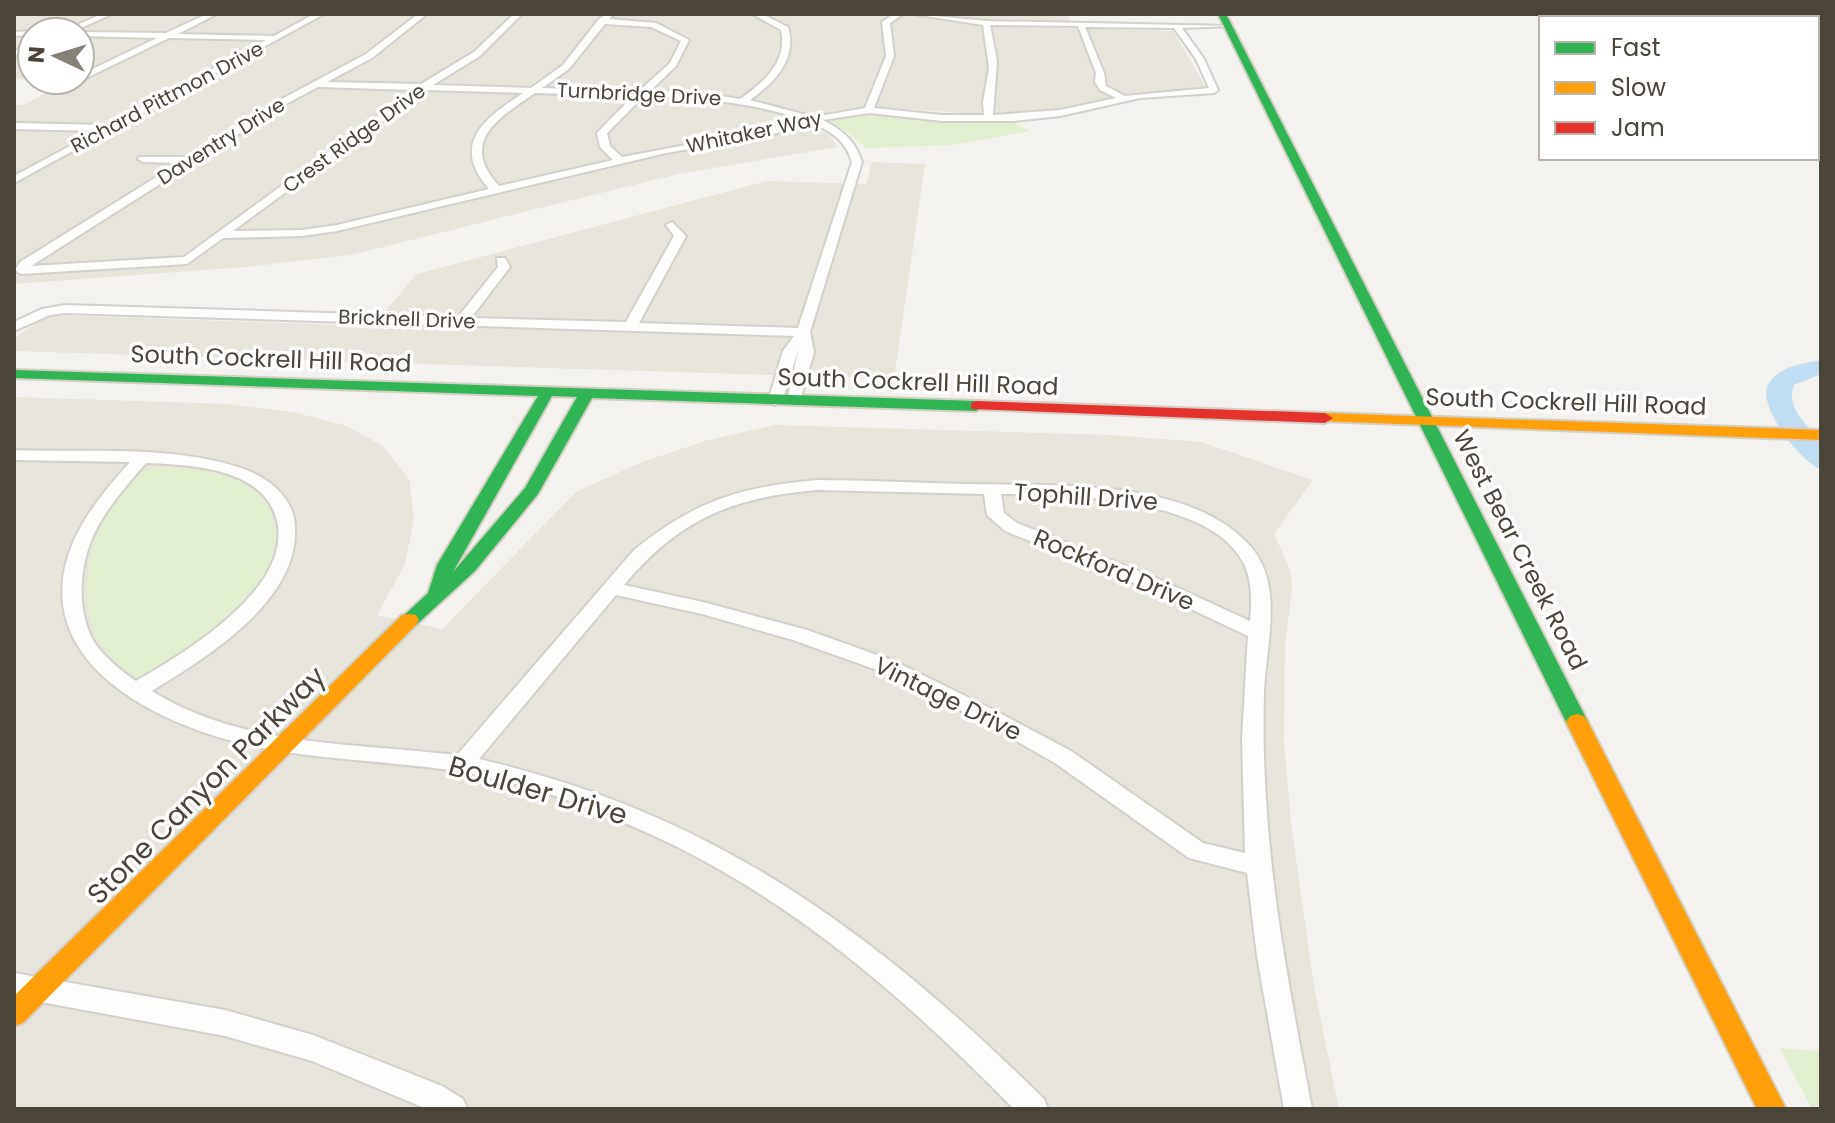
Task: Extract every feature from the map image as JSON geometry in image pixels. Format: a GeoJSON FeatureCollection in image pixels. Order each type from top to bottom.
{"type":"FeatureCollection","features":[{"type":"Feature","properties":{"kind":"main road","name":"West Bear Creek Road"},"geometry":{"type":"LineString","coordinates":[[1226,23],[1429,421],[1772,1109]]}},
{"type":"Feature","properties":{"kind":"main road","name":"South Cockrell Hill Road"},"geometry":{"type":"LineString","coordinates":[[14,374],[1815,435]]}},
{"type":"Feature","properties":{"kind":"main road","name":"Stone Canyon Parkway"},"geometry":{"type":"LineString","coordinates":[[435,594],[446,565],[547,393]]}},
{"type":"Feature","properties":{"kind":"main road","name":"Stone Canyon Parkway"},"geometry":{"type":"LineString","coordinates":[[14,1014],[25,988],[291,742],[435,594],[469,567],[532,490],[586,395]]}},
{"type":"Feature","properties":{"kind":"street"},"geometry":{"type":"LineString","coordinates":[[96,71],[213,14]]}},
{"type":"Feature","properties":{"kind":"street","name":"Richard Pittmon Drive"},"geometry":{"type":"LineString","coordinates":[[14,180],[320,14]]}},
{"type":"Feature","properties":{"kind":"street","name":"Daventry Drive"},"geometry":{"type":"LineString","coordinates":[[187,260],[21,270],[314,84],[377,51],[423,14]]}},
{"type":"Feature","properties":{"kind":"street","name":"Crest Ridge Drive"},"geometry":{"type":"LineString","coordinates":[[187,260],[422,87],[477,54],[518,14]]}},
{"type":"Feature","properties":{"kind":"street"},"geometry":{"type":"LineString","coordinates":[[743,101],[773,75],[788,47],[785,29],[756,14]]}},
{"type":"Feature","properties":{"kind":"street"},"geometry":{"type":"LineString","coordinates":[[869,110],[890,56],[886,22],[899,14]]}},
{"type":"Feature","properties":{"kind":"street"},"geometry":{"type":"LineString","coordinates":[[917,14],[987,23],[1177,27],[1226,23]]}},
{"type":"Feature","properties":{"kind":"street"},"geometry":{"type":"LineString","coordinates":[[497,191],[479,172],[473,157],[475,143],[495,118],[564,68],[606,18],[653,25],[685,40],[675,61],[640,92],[602,133],[605,147],[620,161]]}},
{"type":"Feature","properties":{"kind":"street"},"geometry":{"type":"LineString","coordinates":[[987,23],[984,32],[993,64],[985,95],[989,119]]}},
{"type":"Feature","properties":{"kind":"street"},"geometry":{"type":"LineString","coordinates":[[1081,25],[1100,73],[1099,82],[1103,88],[1123,98]]}},
{"type":"Feature","properties":{"kind":"street","name":"Whitaker Way"},"geometry":{"type":"LineString","coordinates":[[223,235],[337,228],[620,161],[762,134],[812,119],[869,110],[989,119],[1060,113],[1123,98],[1214,90],[1200,59],[1177,27]]}},
{"type":"Feature","properties":{"kind":"street"},"geometry":{"type":"LineString","coordinates":[[96,34],[277,38]]}},
{"type":"Feature","properties":{"kind":"street","name":"Turnbridge Drive"},"geometry":{"type":"LineString","coordinates":[[314,84],[640,92],[743,101],[812,119],[851,140],[857,150],[857,162],[803,332],[807,352],[785,401]]}},
{"type":"Feature","properties":{"kind":"street"},"geometry":{"type":"LineString","coordinates":[[14,126],[111,128]]}},
{"type":"Feature","properties":{"kind":"street"},"geometry":{"type":"LineString","coordinates":[[143,159],[191,160]]}},
{"type":"Feature","properties":{"kind":"street"},"geometry":{"type":"LineString","coordinates":[[631,326],[680,236],[672,225]]}},
{"type":"Feature","properties":{"kind":"street"},"geometry":{"type":"LineString","coordinates":[[462,321],[500,275],[504,267],[501,261]]}},
{"type":"Feature","properties":{"kind":"street","name":"Bricknell Drive"},"geometry":{"type":"LineString","coordinates":[[14,327],[39,314],[65,309],[803,332]]}},
{"type":"Feature","properties":{"kind":"street"},"geometry":{"type":"LineString","coordinates":[[14,455],[140,460],[211,466],[237,472],[272,493],[289,523],[287,547],[278,570],[243,615],[210,644],[134,692]]}},
{"type":"Feature","properties":{"kind":"street","name":"Boulder Drive"},"geometry":{"type":"LineString","coordinates":[[140,460],[104,502],[78,549],[69,594],[83,642],[134,692],[177,717],[204,728],[462,764],[605,807],[736,864],[791,898],[865,952],[958,1031],[1034,1109]]}},
{"type":"Feature","properties":{"kind":"street","name":"Tophill Drive"},"geometry":{"type":"LineString","coordinates":[[462,764],[664,531],[687,516],[739,495],[802,485],[992,490],[1116,495],[1189,511],[1236,542],[1253,563],[1262,585],[1253,705],[1258,866],[1298,1109]]}},
{"type":"Feature","properties":{"kind":"street","name":"Rockford Drive"},"geometry":{"type":"LineString","coordinates":[[992,490],[996,515],[1011,527],[1122,570],[1257,632]]}},
{"type":"Feature","properties":{"kind":"street","name":"Vintage Drive"},"geometry":{"type":"LineString","coordinates":[[612,588],[731,616],[887,666],[987,715],[1063,757],[1197,851],[1258,866]]}},
{"type":"Feature","properties":{"kind":"street"},"geometry":{"type":"LineString","coordinates":[[25,988],[225,1023],[313,1048],[432,1096],[453,1109]]}},
{"type":"Feature","properties":{"kind":"shaded area"},"geometry":{"type":"Polygon","coordinates":[[[14,14],[901,14],[977,26],[1173,31],[1207,89],[1137,93],[1041,113],[1009,116],[889,108],[840,110],[796,120],[829,135],[838,147],[678,174],[351,255],[246,267],[14,284],[14,105],[24,105],[40,96],[96,96],[96,16],[16,16],[14,79],[14,14]]]}},
{"type":"Feature","properties":{"kind":"shaded area"},"geometry":{"type":"Polygon","coordinates":[[[934,14],[1068,14],[1069,21],[980,19],[934,14]]]}},
{"type":"Feature","properties":{"kind":"shaded area"},"geometry":{"type":"Polygon","coordinates":[[[872,162],[925,164],[894,379],[14,351],[14,339],[47,315],[372,326],[417,274],[767,181],[866,184],[872,162]]]}},
{"type":"Feature","properties":{"kind":"shaded area"},"geometry":{"type":"Polygon","coordinates":[[[14,397],[229,404],[293,412],[344,425],[383,446],[409,479],[414,518],[405,564],[377,615],[442,629],[576,492],[642,462],[708,440],[775,425],[1111,435],[1201,442],[1313,480],[1274,534],[1291,572],[1292,589],[1285,645],[1284,742],[1291,823],[1314,987],[1339,1109],[14,1109],[14,397]]]}},
{"type":"Feature","properties":{"kind":"green space"},"geometry":{"type":"Polygon","coordinates":[[[889,113],[955,121],[1011,121],[1029,131],[953,145],[865,148],[849,133],[827,121],[859,114],[889,113]]]}},
{"type":"Feature","properties":{"kind":"green space"},"geometry":{"type":"Polygon","coordinates":[[[157,466],[216,473],[235,479],[255,491],[268,506],[274,522],[275,540],[264,576],[239,609],[194,646],[144,676],[137,677],[114,661],[99,641],[90,618],[87,592],[89,566],[105,517],[119,496],[140,473],[157,466]]]}},
{"type":"Feature","properties":{"kind":"green space"},"geometry":{"type":"Polygon","coordinates":[[[1780,1048],[1821,1051],[1821,1109],[1812,1109],[1780,1048]]]}},
{"type":"Feature","properties":{"kind":"waterway"},"geometry":{"type":"LineString","coordinates":[[1821,367],[1798,373],[1785,380],[1779,388],[1779,398],[1789,422],[1821,461]]}},
{"type":"Feature","properties":{"kind":"traffic: fast"},"geometry":{"type":"LineString","coordinates":[[1222,14],[1577,722]]}},
{"type":"Feature","properties":{"kind":"traffic: fast"},"geometry":{"type":"LineString","coordinates":[[14,374],[976,406]]}},
{"type":"Feature","properties":{"kind":"traffic: fast"},"geometry":{"type":"LineString","coordinates":[[436,592],[446,565],[547,393]]}},
{"type":"Feature","properties":{"kind":"traffic: fast"},"geometry":{"type":"LineString","coordinates":[[409,620],[469,567],[532,490],[586,395]]}},
{"type":"Feature","properties":{"kind":"traffic: slow"},"geometry":{"type":"LineString","coordinates":[[1325,418],[1821,435]]}},
{"type":"Feature","properties":{"kind":"traffic: slow"},"geometry":{"type":"LineString","coordinates":[[14,1014],[409,620]]}},
{"type":"Feature","properties":{"kind":"traffic: slow"},"geometry":{"type":"LineString","coordinates":[[1577,722],[1772,1109]]}},
{"type":"Feature","properties":{"kind":"traffic: jam"},"geometry":{"type":"LineString","coordinates":[[976,406],[1325,418]]}}]}
